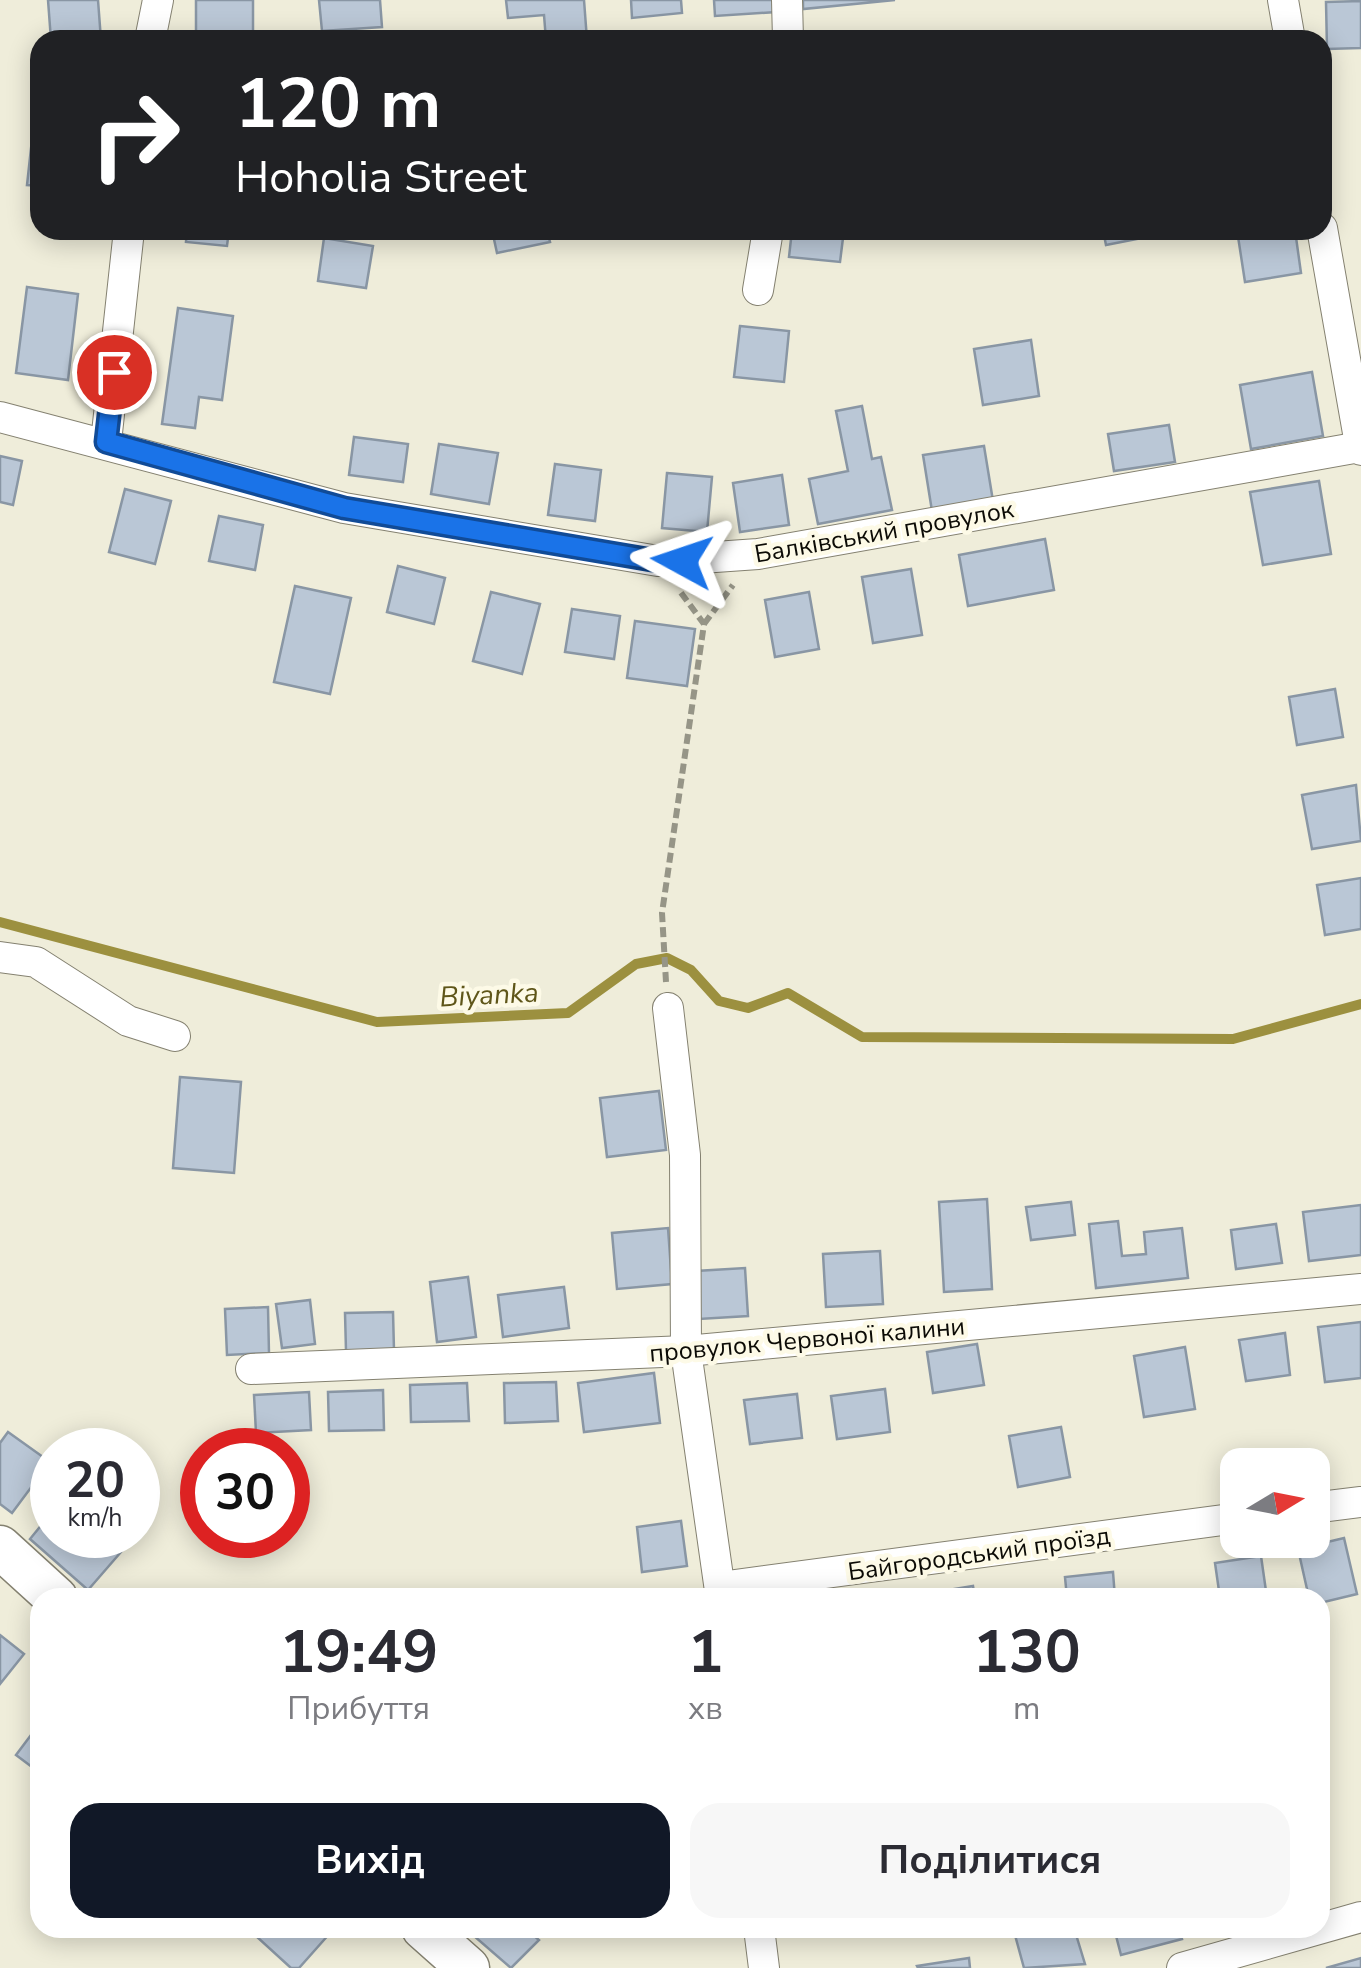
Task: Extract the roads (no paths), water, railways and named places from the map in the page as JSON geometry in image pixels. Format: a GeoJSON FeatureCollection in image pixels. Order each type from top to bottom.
{"type":"FeatureCollection","features":[{"type":"Feature","properties":{"kind":"street"},"geometry":{"type":"LineString","coordinates":[[152,30],[158,0]]}},
{"type":"Feature","properties":{"kind":"street"},"geometry":{"type":"LineString","coordinates":[[787,0],[788,30]]}},
{"type":"Feature","properties":{"kind":"street"},"geometry":{"type":"LineString","coordinates":[[1283,0],[1288,30]]}},
{"type":"Feature","properties":{"kind":"street"},"geometry":{"type":"LineString","coordinates":[[106,442],[129,240]]}},
{"type":"Feature","properties":{"kind":"street"},"geometry":{"type":"LineString","coordinates":[[758,290],[766,240]]}},
{"type":"Feature","properties":{"kind":"street"},"geometry":{"type":"LineString","coordinates":[[1324,240],[1361,449]]}},
{"type":"Feature","properties":{"kind":"street","name":"Балківський провулок"},"geometry":{"type":"LineString","coordinates":[[0,416],[344,508],[658,561],[758,554],[1361,449]]}},
{"type":"Feature","properties":{"kind":"street"},"geometry":{"type":"LineString","coordinates":[[0,957],[36,962],[128,1021],[175,1036]]}},
{"type":"Feature","properties":{"kind":"street"},"geometry":{"type":"LineString","coordinates":[[668,1008],[685,1155],[686,1351],[720,1588]]}},
{"type":"Feature","properties":{"kind":"street","name":"провулок Червоної калини"},"geometry":{"type":"LineString","coordinates":[[251,1369],[686,1351],[1361,1288]]}},
{"type":"Feature","properties":{"kind":"street"},"geometry":{"type":"LineString","coordinates":[[1330,1506],[1361,1502]]}},
{"type":"Feature","properties":{"kind":"street","name":"Байгородський проїзд"},"geometry":{"type":"LineString","coordinates":[[749,1588],[1220,1521]]}},
{"type":"Feature","properties":{"kind":"street"},"geometry":{"type":"LineString","coordinates":[[0,1547],[45,1588]]}},
{"type":"Feature","properties":{"kind":"street"},"geometry":{"type":"LineString","coordinates":[[1330,1926],[1361,1917]]}},
{"type":"Feature","properties":{"kind":"street"},"geometry":{"type":"LineString","coordinates":[[434,1938],[468,1968]]}},
{"type":"Feature","properties":{"kind":"street"},"geometry":{"type":"LineString","coordinates":[[760,1938],[764,1968]]}},
{"type":"Feature","properties":{"kind":"street"},"geometry":{"type":"LineString","coordinates":[[1182,1968],[1287,1938]]}},
{"type":"Feature","properties":{"kind":"waterway","name":"Biyanka"},"geometry":{"type":"LineString","coordinates":[[0,922],[377,1022],[568,1013],[636,964],[667,958],[691,970],[719,1001],[748,1008],[788,993],[862,1037],[1233,1039],[1361,1004]]}}]}
